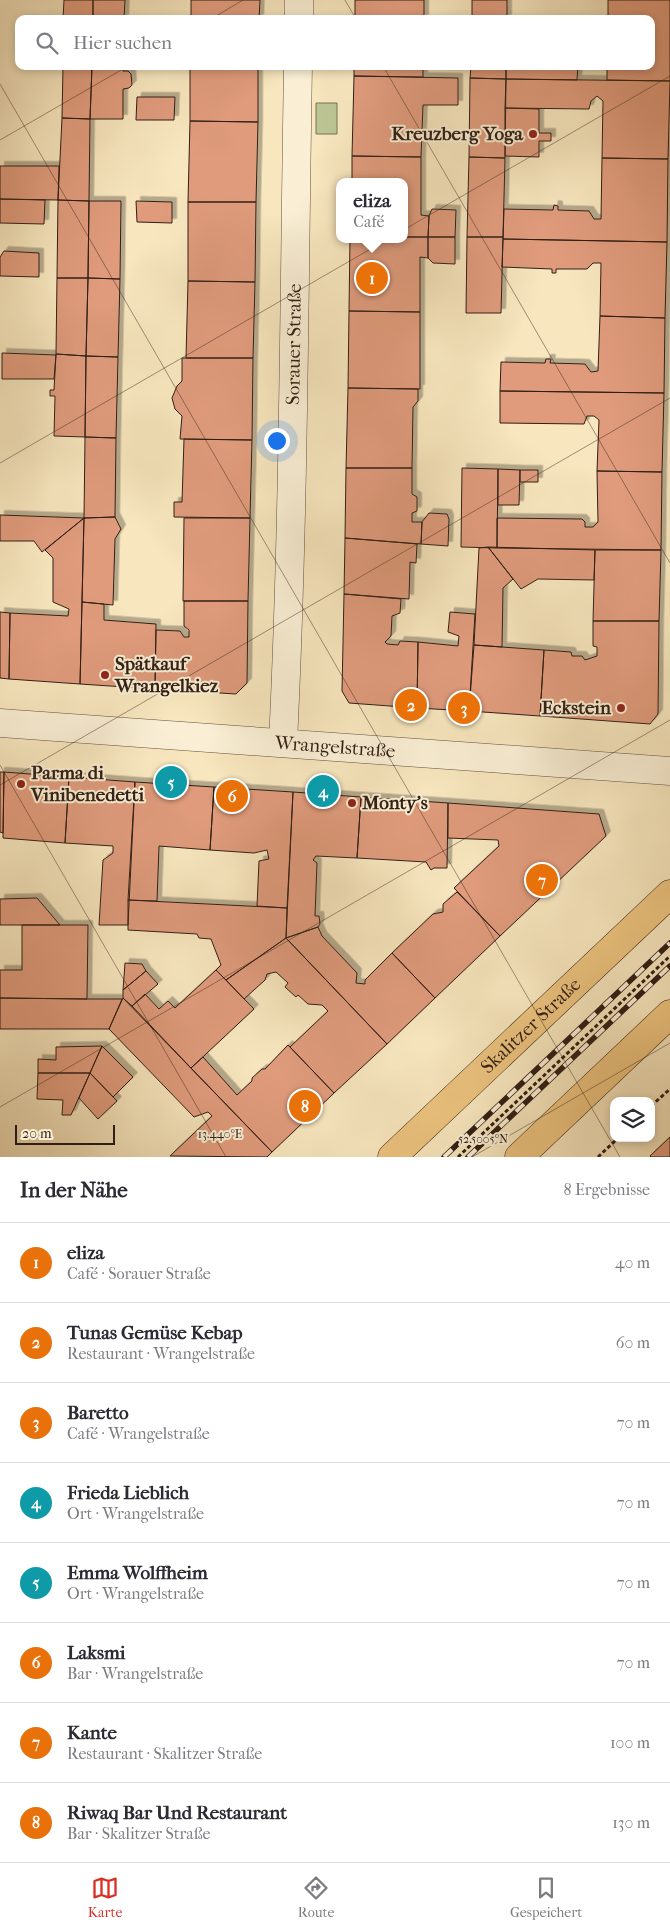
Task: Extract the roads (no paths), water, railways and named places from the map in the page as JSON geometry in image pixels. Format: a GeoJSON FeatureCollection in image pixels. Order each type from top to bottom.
{"type":"FeatureCollection","features":[{"type":"Feature","properties":{"kind":"main road","name":"Skalitzer Straße"},"geometry":{"type":"LineString","coordinates":[[392,1157],[670,894]]}},
{"type":"Feature","properties":{"kind":"main road"},"geometry":{"type":"LineString","coordinates":[[519,1157],[670,1014]]}},
{"type":"Feature","properties":{"kind":"street"},"geometry":{"type":"LineString","coordinates":[[299,0],[299,15]]}},
{"type":"Feature","properties":{"kind":"street","name":"Sorauer Straße"},"geometry":{"type":"LineString","coordinates":[[284,742],[293,458],[298,70]]}},
{"type":"Feature","properties":{"kind":"street","name":"Wrangelstraße"},"geometry":{"type":"LineString","coordinates":[[0,723],[670,771]]}},
{"type":"Feature","properties":{"kind":"railway"},"geometry":{"type":"LineString","coordinates":[[444,1157],[670,943]]}},
{"type":"Feature","properties":{"kind":"railway"},"geometry":{"type":"LineString","coordinates":[[468,1157],[670,966]]}},
{"type":"Feature","properties":{"kind":"place","name":"Kreuzberg Yoga"},"geometry":{"type":"Point","coordinates":[533,134]}},
{"type":"Feature","properties":{"kind":"place","name":"eliza"},"geometry":{"type":"Point","coordinates":[372,278]}},
{"type":"Feature","properties":{"kind":"place","name":"Spätkauf Wrangelkiez"},"geometry":{"type":"Point","coordinates":[105,675]}},
{"type":"Feature","properties":{"kind":"place","name":"Tunas Gemüse Kebap"},"geometry":{"type":"Point","coordinates":[411,705]}},
{"type":"Feature","properties":{"kind":"place","name":"Baretto"},"geometry":{"type":"Point","coordinates":[464,708]}},
{"type":"Feature","properties":{"kind":"place","name":"Eckstein"},"geometry":{"type":"Point","coordinates":[621,708]}},
{"type":"Feature","properties":{"kind":"place","name":"Emma Wolffheim"},"geometry":{"type":"Point","coordinates":[171,782]}},
{"type":"Feature","properties":{"kind":"place","name":"Parma di Vinibenedetti"},"geometry":{"type":"Point","coordinates":[21,784]}},
{"type":"Feature","properties":{"kind":"place","name":"Frieda Lieblich"},"geometry":{"type":"Point","coordinates":[323,791]}},
{"type":"Feature","properties":{"kind":"place","name":"Laksmi"},"geometry":{"type":"Point","coordinates":[232,796]}},
{"type":"Feature","properties":{"kind":"place","name":"Monty's"},"geometry":{"type":"Point","coordinates":[352,803]}},
{"type":"Feature","properties":{"kind":"place","name":"Kante"},"geometry":{"type":"Point","coordinates":[542,880]}},
{"type":"Feature","properties":{"kind":"place","name":"Riwaq Bar Und Restaurant"},"geometry":{"type":"Point","coordinates":[305,1106]}}]}
